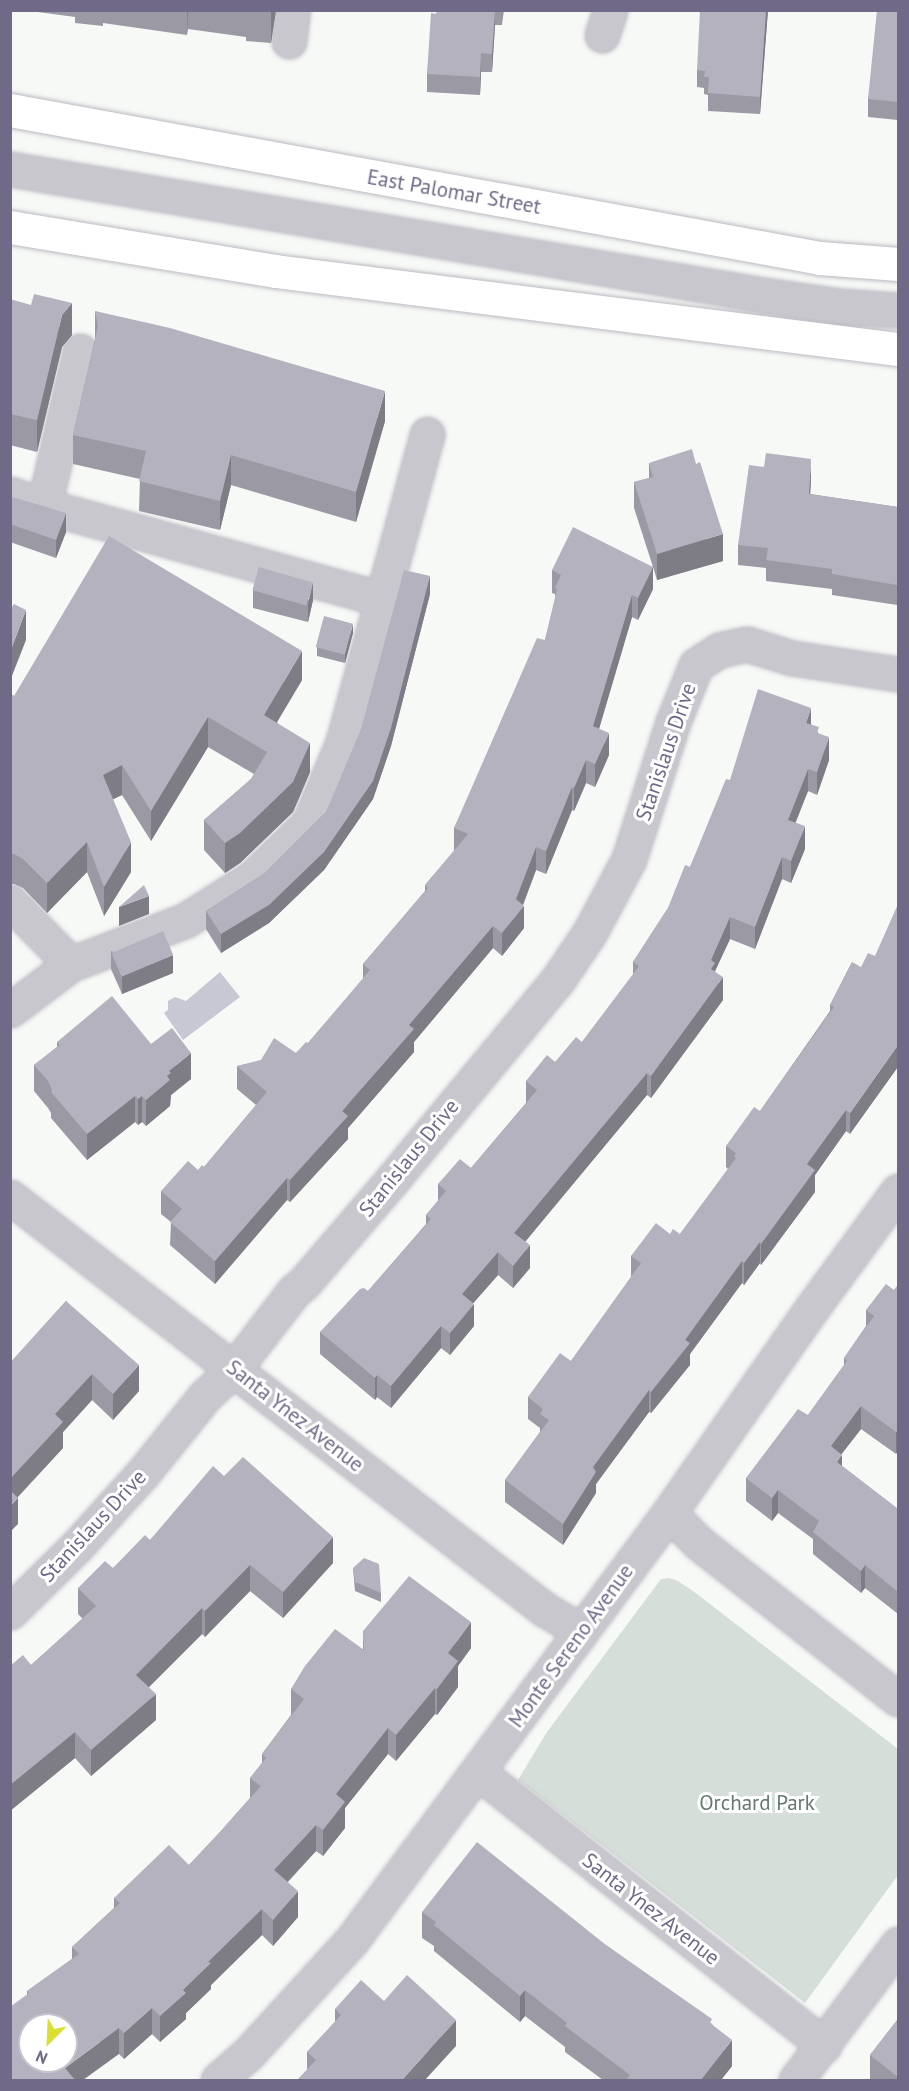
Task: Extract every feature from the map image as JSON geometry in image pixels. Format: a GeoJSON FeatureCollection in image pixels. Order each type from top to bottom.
{"type":"FeatureCollection","features":[{"type":"Feature","properties":{"kind":"main road","name":"East Palomar Street"},"geometry":{"type":"LineString","coordinates":[[10,110],[820,258],[898,264]]}},
{"type":"Feature","properties":{"kind":"main road"},"geometry":{"type":"LineString","coordinates":[[10,227],[274,271],[898,349]]}},
{"type":"Feature","properties":{"kind":"street"},"geometry":{"type":"LineString","coordinates":[[10,169],[764,295],[841,306],[898,310]]}},
{"type":"Feature","properties":{"kind":"street"},"geometry":{"type":"LineString","coordinates":[[44,506],[80,351]]}},
{"type":"Feature","properties":{"kind":"street"},"geometry":{"type":"LineString","coordinates":[[10,1010],[71,964],[186,920],[252,878],[309,823],[343,742],[427,434]]}},
{"type":"Feature","properties":{"kind":"street"},"geometry":{"type":"LineString","coordinates":[[10,494],[44,506],[381,599]]}},
{"type":"Feature","properties":{"kind":"street","name":"Stanislaus Drive"},"geometry":{"type":"LineString","coordinates":[[10,1612],[77,1546],[143,1473],[205,1396],[234,1369],[294,1291],[303,1284],[392,1180],[559,978],[590,932],[629,859],[673,722],[696,665],[719,650],[747,644],[792,658],[898,674]]}},
{"type":"Feature","properties":{"kind":"street"},"geometry":{"type":"LineString","coordinates":[[10,902],[71,964]]}},
{"type":"Feature","properties":{"kind":"street","name":"Monte Sereno Avenue"},"geometry":{"type":"LineString","coordinates":[[218,2080],[247,2055],[352,1940],[669,1513],[812,1308],[898,1191]]}},
{"type":"Feature","properties":{"kind":"street","name":"Santa Ynez Avenue"},"geometry":{"type":"LineString","coordinates":[[10,1197],[544,1609],[581,1631]]}},
{"type":"Feature","properties":{"kind":"street"},"geometry":{"type":"LineString","coordinates":[[669,1513],[700,1544],[898,1699]]}},
{"type":"Feature","properties":{"kind":"street","name":"Santa Ynez Avenue"},"geometry":{"type":"LineString","coordinates":[[478,1772],[824,2045]]}},
{"type":"Feature","properties":{"kind":"street"},"geometry":{"type":"LineString","coordinates":[[796,2080],[898,1944]]}},
{"type":"Feature","properties":{"kind":"green space","name":"Orchard Park"},"geometry":{"type":"Polygon","coordinates":[[[669,1578],[693,1591],[898,1749],[898,1875],[805,2003],[518,1780],[547,1732],[661,1579],[669,1578]]]}},
{"type":"Feature","properties":{"kind":"shaded area"},"geometry":{"type":"Polygon","coordinates":[[[220,972],[240,997],[183,1040],[164,1013],[168,1010],[168,1001],[175,997],[186,1001],[220,972]]]}},
{"type":"Feature","properties":{"kind":"building"},"geometry":{"type":"Polygon","coordinates":[[[437,10],[495,10],[492,54],[481,53],[480,77],[427,74],[431,13],[437,14],[437,10]]]}},
{"type":"Feature","properties":{"kind":"building"},"geometry":{"type":"Polygon","coordinates":[[[700,10],[766,10],[760,97],[708,93],[709,77],[704,77],[705,71],[697,70],[700,10]]]}},
{"type":"Feature","properties":{"kind":"building"},"geometry":{"type":"Polygon","coordinates":[[[877,10],[898,10],[898,102],[868,99],[877,10]]]}},
{"type":"Feature","properties":{"kind":"building"},"geometry":{"type":"Polygon","coordinates":[[[34,294],[72,303],[62,315],[37,420],[10,414],[10,299],[31,305],[34,294]]]}},
{"type":"Feature","properties":{"kind":"building"},"geometry":{"type":"Polygon","coordinates":[[[95,311],[170,328],[385,391],[356,492],[231,455],[220,501],[139,481],[146,451],[73,435],[98,326],[95,311]]]}},
{"type":"Feature","properties":{"kind":"building"},"geometry":{"type":"Polygon","coordinates":[[[692,449],[696,464],[700,462],[723,534],[657,554],[634,482],[653,477],[649,463],[692,449]]]}},
{"type":"Feature","properties":{"kind":"building"},"geometry":{"type":"Polygon","coordinates":[[[766,453],[811,459],[809,494],[898,507],[898,588],[897,585],[832,574],[832,569],[766,560],[768,548],[738,545],[749,465],[764,467],[766,453]]]}},
{"type":"Feature","properties":{"kind":"building"},"geometry":{"type":"Polygon","coordinates":[[[13,497],[66,513],[56,540],[10,524],[10,503],[13,497]]]}},
{"type":"Feature","properties":{"kind":"building"},"geometry":{"type":"Polygon","coordinates":[[[573,527],[653,567],[638,598],[632,595],[593,726],[609,733],[595,764],[586,760],[574,788],[572,787],[546,851],[536,847],[516,899],[524,906],[502,933],[493,926],[409,1025],[414,1029],[342,1111],[348,1116],[290,1180],[287,1178],[215,1261],[170,1222],[182,1209],[161,1191],[188,1161],[198,1170],[202,1165],[204,1167],[267,1092],[237,1066],[261,1060],[274,1038],[296,1053],[306,1042],[308,1043],[370,970],[363,964],[428,888],[425,885],[468,834],[454,828],[537,638],[545,640],[557,589],[555,588],[561,575],[552,570],[573,527]]]}},
{"type":"Feature","properties":{"kind":"building"},"geometry":{"type":"Polygon","coordinates":[[[109,536],[302,651],[264,715],[310,743],[293,782],[240,833],[225,843],[204,820],[251,779],[267,752],[208,717],[151,811],[122,765],[103,775],[131,842],[104,887],[87,842],[47,883],[23,859],[10,854],[10,694],[14,696],[109,536]]]}},
{"type":"Feature","properties":{"kind":"building"},"geometry":{"type":"Polygon","coordinates":[[[259,567],[313,582],[306,606],[252,590],[259,567]]]}},
{"type":"Feature","properties":{"kind":"building"},"geometry":{"type":"Polygon","coordinates":[[[404,570],[430,576],[391,728],[373,781],[324,852],[269,905],[221,934],[206,911],[265,873],[326,812],[361,729],[404,570]]]}},
{"type":"Feature","properties":{"kind":"building"},"geometry":{"type":"Polygon","coordinates":[[[14,604],[26,610],[10,652],[10,610],[14,604]]]}},
{"type":"Feature","properties":{"kind":"building"},"geometry":{"type":"Polygon","coordinates":[[[324,616],[353,624],[345,655],[316,647],[324,616]]]}},
{"type":"Feature","properties":{"kind":"building"},"geometry":{"type":"Polygon","coordinates":[[[758,689],[811,708],[806,723],[819,727],[817,733],[829,737],[817,772],[808,769],[788,820],[805,826],[791,861],[782,857],[755,927],[730,917],[711,960],[715,963],[711,969],[723,977],[651,1076],[647,1073],[514,1233],[530,1245],[513,1266],[498,1252],[462,1294],[474,1304],[450,1333],[441,1326],[391,1386],[377,1375],[375,1378],[320,1332],[360,1289],[364,1288],[368,1291],[431,1219],[426,1215],[446,1191],[438,1184],[460,1159],[471,1168],[537,1090],[526,1081],[547,1055],[555,1062],[576,1037],[582,1042],[639,966],[633,962],[668,908],[685,865],[690,867],[726,779],[730,780],[758,689]]]}},
{"type":"Feature","properties":{"kind":"building"},"geometry":{"type":"Polygon","coordinates":[[[144,885],[149,896],[119,907],[144,885]]]}},
{"type":"Feature","properties":{"kind":"building"},"geometry":{"type":"Polygon","coordinates":[[[898,904],[898,1045],[850,1113],[846,1110],[807,1164],[815,1170],[761,1244],[760,1242],[744,1263],[742,1261],[685,1340],[690,1343],[651,1392],[649,1390],[593,1467],[596,1472],[563,1524],[505,1480],[549,1420],[540,1414],[543,1409],[528,1397],[560,1353],[571,1361],[641,1263],[631,1256],[656,1223],[670,1234],[673,1229],[680,1234],[736,1158],[734,1156],[736,1153],[726,1146],[754,1107],[760,1111],[834,1007],[830,1005],[852,962],[861,967],[868,953],[875,956],[898,904]]]}},
{"type":"Feature","properties":{"kind":"building"},"geometry":{"type":"Polygon","coordinates":[[[163,931],[173,955],[122,977],[111,953],[163,931]]]}},
{"type":"Feature","properties":{"kind":"building"},"geometry":{"type":"Polygon","coordinates":[[[112,996],[151,1044],[172,1028],[191,1053],[169,1071],[171,1073],[167,1076],[170,1080],[146,1100],[142,1096],[138,1099],[135,1096],[87,1134],[51,1092],[48,1081],[34,1065],[60,1045],[57,1042],[112,996]]]}},
{"type":"Feature","properties":{"kind":"building"},"geometry":{"type":"Polygon","coordinates":[[[886,1284],[894,1290],[898,1285],[898,1429],[896,1432],[861,1406],[831,1446],[842,1455],[837,1462],[898,1509],[898,1592],[865,1565],[861,1571],[813,1532],[819,1521],[778,1490],[772,1498],[746,1478],[798,1409],[808,1415],[847,1361],[844,1358],[874,1316],[866,1310],[886,1284]]]}},
{"type":"Feature","properties":{"kind":"building"},"geometry":{"type":"Polygon","coordinates":[[[66,1301],[139,1365],[113,1394],[92,1374],[55,1414],[63,1422],[10,1479],[10,1363],[66,1301]]]}},
{"type":"Feature","properties":{"kind":"building"},"geometry":{"type":"Polygon","coordinates":[[[243,1457],[333,1537],[283,1592],[250,1565],[205,1611],[202,1608],[136,1675],[156,1694],[91,1750],[75,1732],[10,1785],[10,1666],[23,1655],[31,1665],[96,1606],[78,1588],[105,1561],[113,1568],[145,1535],[150,1540],[213,1466],[224,1476],[243,1457]]]}},
{"type":"Feature","properties":{"kind":"building"},"geometry":{"type":"Polygon","coordinates":[[[10,1490],[18,1498],[10,1506],[10,1490]]]}},
{"type":"Feature","properties":{"kind":"building"},"geometry":{"type":"Polygon","coordinates":[[[364,1558],[379,1564],[381,1593],[355,1582],[353,1568],[364,1558]]]}},
{"type":"Feature","properties":{"kind":"building"},"geometry":{"type":"Polygon","coordinates":[[[409,1576],[471,1622],[448,1653],[458,1661],[437,1689],[435,1688],[396,1735],[388,1728],[336,1794],[345,1802],[323,1830],[316,1825],[274,1870],[298,1891],[273,1920],[262,1909],[208,1962],[211,1963],[183,1990],[186,1993],[160,2016],[152,2008],[124,2033],[119,2028],[78,2058],[78,2013],[18,2013],[18,2073],[69,2073],[75,2080],[10,2080],[10,2007],[29,1993],[27,1991],[79,1954],[72,1947],[120,1903],[114,1898],[169,1845],[189,1865],[261,1786],[250,1778],[266,1758],[262,1754],[304,1699],[291,1689],[305,1666],[335,1629],[364,1650],[363,1631],[409,1576]]]}},
{"type":"Feature","properties":{"kind":"building"},"geometry":{"type":"Polygon","coordinates":[[[477,1842],[606,1945],[712,2019],[710,2023],[732,2040],[701,2080],[626,2080],[630,2075],[565,2026],[567,2023],[525,1990],[520,1996],[434,1925],[436,1922],[422,1912],[477,1842]]]}},
{"type":"Feature","properties":{"kind":"building"},"geometry":{"type":"Polygon","coordinates":[[[407,1975],[456,2020],[402,2080],[297,2080],[316,2060],[307,2052],[341,2015],[335,2009],[361,1980],[384,2001],[407,1975]]]}},
{"type":"Feature","properties":{"kind":"building"},"geometry":{"type":"Polygon","coordinates":[[[898,2019],[898,2077],[870,2055],[898,2019]]]}}]}
